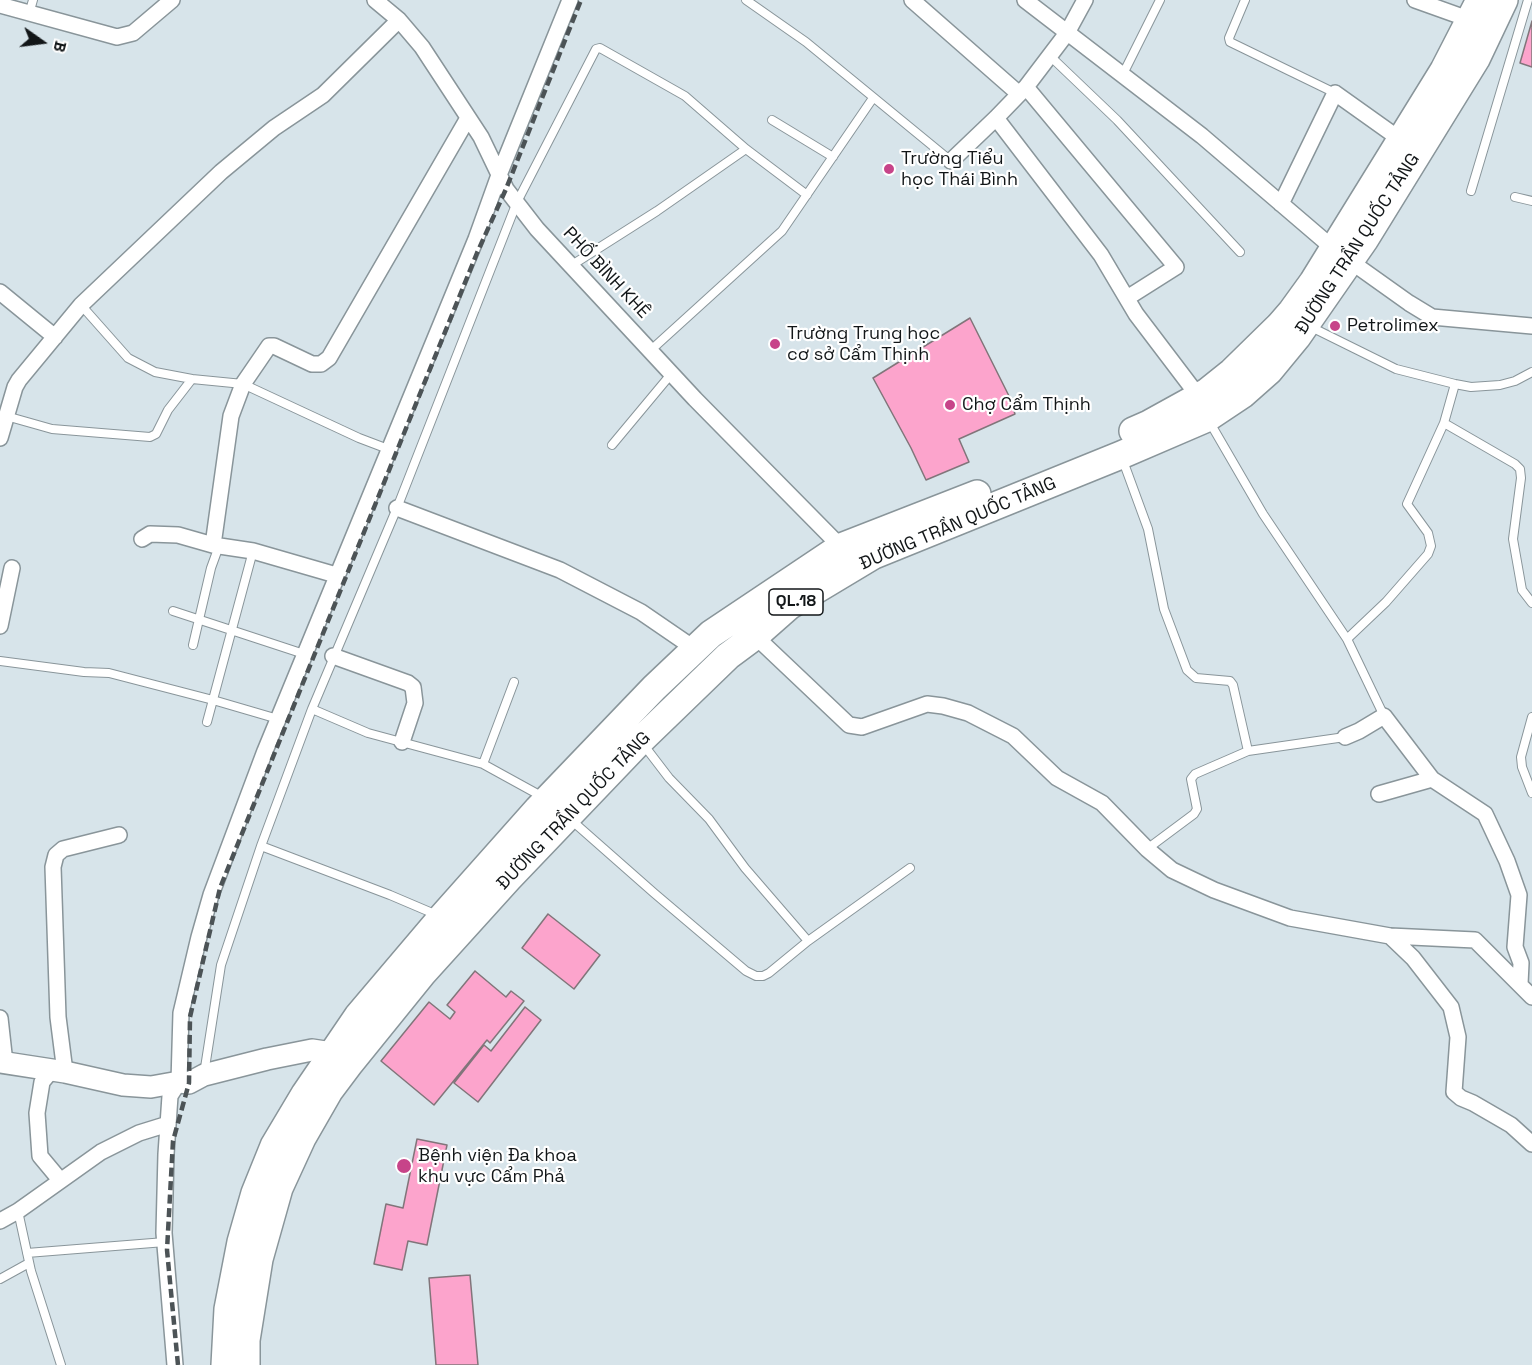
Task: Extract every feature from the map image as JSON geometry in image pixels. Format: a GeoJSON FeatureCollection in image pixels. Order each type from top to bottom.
{"type":"FeatureCollection","features":[{"type":"Feature","properties":{"kind":"highway","name":"ĐƯỜNG TRẦN QUỐC TẢNG"},"geometry":{"type":"LineString","coordinates":[[225,1365],[228,1309],[256,1228],[329,1091],[654,688],[711,634],[841,547],[1121,455],[1203,407],[1232,372],[1279,326],[1314,282],[1342,255],[1476,59],[1504,0]]}},
{"type":"Feature","properties":{"kind":"highway","name":"ĐƯỜNG TRẦN QUỐC TẢNG"},"geometry":{"type":"LineString","coordinates":[[246,1365],[246,1340],[259,1259],[255,1193],[274,1146],[305,1094],[358,1016],[442,917],[557,807],[640,741],[728,656],[789,606],[874,555],[1149,424],[1242,394],[1269,371],[1306,324],[1401,140],[1444,70],[1475,10]]}},
{"type":"Feature","properties":{"kind":"street"},"geometry":{"type":"LineString","coordinates":[[0,5],[31,7],[117,37],[133,33],[172,0]]}},
{"type":"Feature","properties":{"kind":"street","name":"PHỐ BÌNH KHÊ"},"geometry":{"type":"LineString","coordinates":[[375,0],[399,20],[422,47],[482,137],[506,189],[537,229],[695,399],[841,547]]}},
{"type":"Feature","properties":{"kind":"street"},"geometry":{"type":"LineString","coordinates":[[175,1365],[165,1242],[170,1096],[179,1082],[181,1013],[211,895],[304,654],[476,239],[499,175],[570,0]]}},
{"type":"Feature","properties":{"kind":"street"},"geometry":{"type":"LineString","coordinates":[[912,0],[1022,90],[1176,267],[1127,298]]}},
{"type":"Feature","properties":{"kind":"street"},"geometry":{"type":"LineString","coordinates":[[1025,0],[1202,136],[1342,255],[1409,303],[1432,316],[1532,326]]}},
{"type":"Feature","properties":{"kind":"street"},"geometry":{"type":"LineString","coordinates":[[951,160],[1022,90],[1050,56],[1085,0]]}},
{"type":"Feature","properties":{"kind":"street"},"geometry":{"type":"LineString","coordinates":[[1415,0],[1475,10]]}},
{"type":"Feature","properties":{"kind":"street"},"geometry":{"type":"LineString","coordinates":[[0,438],[19,380],[81,305],[221,172],[274,128],[322,95],[399,20]]}},
{"type":"Feature","properties":{"kind":"street"},"geometry":{"type":"LineString","coordinates":[[1281,204],[1335,93],[1401,140]]}},
{"type":"Feature","properties":{"kind":"street"},"geometry":{"type":"LineString","coordinates":[[216,546],[231,416],[243,384],[270,346],[312,364],[321,364],[329,358],[468,118]]}},
{"type":"Feature","properties":{"kind":"street"},"geometry":{"type":"LineString","coordinates":[[996,118],[1101,255],[1136,314],[1203,407]]}},
{"type":"Feature","properties":{"kind":"street"},"geometry":{"type":"LineString","coordinates":[[0,292],[55,337]]}},
{"type":"Feature","properties":{"kind":"street"},"geometry":{"type":"LineString","coordinates":[[397,508],[560,570],[641,612],[695,649]]}},
{"type":"Feature","properties":{"kind":"street"},"geometry":{"type":"LineString","coordinates":[[142,539],[150,534],[162,533],[191,537],[216,546],[253,551],[336,575]]}},
{"type":"Feature","properties":{"kind":"street"},"geometry":{"type":"LineString","coordinates":[[0,626],[3,598],[12,568]]}},
{"type":"Feature","properties":{"kind":"street"},"geometry":{"type":"LineString","coordinates":[[755,636],[849,724],[855,727],[862,727],[927,704],[943,706],[984,720],[1013,736],[1057,778],[1073,789],[1102,803],[1147,849],[1172,870],[1214,890],[1290,918],[1390,936],[1475,940],[1532,997]]}},
{"type":"Feature","properties":{"kind":"street"},"geometry":{"type":"LineString","coordinates":[[333,656],[408,683],[413,687],[415,703],[402,742]]}},
{"type":"Feature","properties":{"kind":"street"},"geometry":{"type":"LineString","coordinates":[[1345,737],[1384,716],[1432,779],[1485,814],[1507,861],[1519,895],[1515,947],[1521,963],[1520,984]]}},
{"type":"Feature","properties":{"kind":"street"},"geometry":{"type":"LineString","coordinates":[[1379,794],[1432,779]]}},
{"type":"Feature","properties":{"kind":"street"},"geometry":{"type":"LineString","coordinates":[[59,1071],[53,867],[56,855],[63,849],[119,835]]}},
{"type":"Feature","properties":{"kind":"street"},"geometry":{"type":"LineString","coordinates":[[1390,936],[1413,958],[1450,1007],[1458,1037],[1454,1092],[1511,1125],[1532,1144]]}},
{"type":"Feature","properties":{"kind":"street"},"geometry":{"type":"LineString","coordinates":[[0,1018],[2,1062],[141,1087],[179,1082],[189,1083],[204,1075],[312,1050],[332,1053]]}},
{"type":"Feature","properties":{"kind":"street"},"geometry":{"type":"LineString","coordinates":[[59,1071],[42,1082],[37,1113],[40,1156],[60,1180]]}},
{"type":"Feature","properties":{"kind":"street"},"geometry":{"type":"LineString","coordinates":[[0,1221],[18,1212],[100,1152],[139,1133],[168,1124]]}},
{"type":"Feature","properties":{"kind":"lane"},"geometry":{"type":"LineString","coordinates":[[746,0],[806,42],[951,160]]}},
{"type":"Feature","properties":{"kind":"lane"},"geometry":{"type":"LineString","coordinates":[[1123,74],[1160,0]]}},
{"type":"Feature","properties":{"kind":"lane"},"geometry":{"type":"LineString","coordinates":[[1245,0],[1228,38],[1230,42],[1335,93]]}},
{"type":"Feature","properties":{"kind":"lane"},"geometry":{"type":"LineString","coordinates":[[1472,190],[1527,0]]}},
{"type":"Feature","properties":{"kind":"lane"},"geometry":{"type":"LineString","coordinates":[[204,1075],[221,965],[261,846],[312,709],[397,508],[517,202],[598,48],[685,96],[746,149],[807,195]]}},
{"type":"Feature","properties":{"kind":"lane"},"geometry":{"type":"LineString","coordinates":[[1050,56],[1117,120],[1240,252]]}},
{"type":"Feature","properties":{"kind":"lane"},"geometry":{"type":"LineString","coordinates":[[651,350],[782,231],[873,98]]}},
{"type":"Feature","properties":{"kind":"lane"},"geometry":{"type":"LineString","coordinates":[[772,120],[833,157]]}},
{"type":"Feature","properties":{"kind":"lane"},"geometry":{"type":"LineString","coordinates":[[572,265],[657,211],[746,149]]}},
{"type":"Feature","properties":{"kind":"lane"},"geometry":{"type":"LineString","coordinates":[[1515,197],[1532,201]]}},
{"type":"Feature","properties":{"kind":"lane"},"geometry":{"type":"LineString","coordinates":[[81,305],[128,358],[155,372],[192,379],[243,384],[359,438],[388,449]]}},
{"type":"Feature","properties":{"kind":"lane"},"geometry":{"type":"LineString","coordinates":[[1306,324],[1396,369],[1455,384],[1471,387],[1500,385],[1515,381],[1532,372]]}},
{"type":"Feature","properties":{"kind":"lane"},"geometry":{"type":"LineString","coordinates":[[612,445],[672,373]]}},
{"type":"Feature","properties":{"kind":"lane"},"geometry":{"type":"LineString","coordinates":[[6,416],[52,429],[150,437],[156,434],[168,411],[192,379]]}},
{"type":"Feature","properties":{"kind":"lane"},"geometry":{"type":"LineString","coordinates":[[1347,639],[1386,602],[1428,554],[1431,546],[1428,533],[1407,504],[1444,423],[1455,384]]}},
{"type":"Feature","properties":{"kind":"lane"},"geometry":{"type":"LineString","coordinates":[[1203,407],[1263,514],[1347,639],[1384,716]]}},
{"type":"Feature","properties":{"kind":"lane"},"geometry":{"type":"LineString","coordinates":[[1444,423],[1520,469],[1521,478],[1513,539],[1522,590],[1532,603]]}},
{"type":"Feature","properties":{"kind":"lane"},"geometry":{"type":"LineString","coordinates":[[1121,455],[1148,529],[1164,609],[1187,670],[1196,678],[1230,681],[1233,685],[1248,751]]}},
{"type":"Feature","properties":{"kind":"lane"},"geometry":{"type":"LineString","coordinates":[[193,645],[216,546]]}},
{"type":"Feature","properties":{"kind":"lane"},"geometry":{"type":"LineString","coordinates":[[207,722],[253,551]]}},
{"type":"Feature","properties":{"kind":"lane"},"geometry":{"type":"LineString","coordinates":[[173,611],[304,654]]}},
{"type":"Feature","properties":{"kind":"lane"},"geometry":{"type":"LineString","coordinates":[[0,661],[109,673],[278,719]]}},
{"type":"Feature","properties":{"kind":"lane"},"geometry":{"type":"LineString","coordinates":[[483,764],[514,682]]}},
{"type":"Feature","properties":{"kind":"lane"},"geometry":{"type":"LineString","coordinates":[[312,709],[368,734],[483,764],[557,807],[654,893],[746,971],[756,976],[763,976],[910,868]]}},
{"type":"Feature","properties":{"kind":"lane"},"geometry":{"type":"LineString","coordinates":[[1532,717],[1521,757],[1522,767],[1532,793]]}},
{"type":"Feature","properties":{"kind":"lane"},"geometry":{"type":"LineString","coordinates":[[1147,849],[1197,810],[1191,779],[1195,774],[1248,751],[1345,737]]}},
{"type":"Feature","properties":{"kind":"lane"},"geometry":{"type":"LineString","coordinates":[[640,741],[669,778],[709,819],[745,868],[808,941]]}},
{"type":"Feature","properties":{"kind":"lane"},"geometry":{"type":"LineString","coordinates":[[261,846],[442,917]]}},
{"type":"Feature","properties":{"kind":"lane"},"geometry":{"type":"LineString","coordinates":[[18,1212],[29,1263],[61,1365]]}},
{"type":"Feature","properties":{"kind":"lane"},"geometry":{"type":"LineString","coordinates":[[27,1253],[165,1242]]}},
{"type":"Feature","properties":{"kind":"lane"},"geometry":{"type":"LineString","coordinates":[[0,1279],[29,1263]]}},
{"type":"Feature","properties":{"kind":"building"},"geometry":{"type":"Polygon","coordinates":[[[1532,21],[1532,67],[1520,63],[1532,21]]]}},
{"type":"Feature","properties":{"kind":"building","name":"Chợ Cẩm Thịnh"},"geometry":{"type":"Polygon","coordinates":[[[970,318],[1009,396],[1015,414],[959,439],[969,462],[926,480],[873,378],[970,318]]]}},
{"type":"Feature","properties":{"kind":"building"},"geometry":{"type":"Polygon","coordinates":[[[548,914],[600,955],[574,989],[522,948],[548,914]]]}},
{"type":"Feature","properties":{"kind":"building"},"geometry":{"type":"Polygon","coordinates":[[[475,971],[506,997],[511,991],[524,1001],[490,1043],[487,1040],[434,1105],[381,1061],[429,1002],[450,1019],[455,1012],[447,1005],[475,971]]]}},
{"type":"Feature","properties":{"kind":"building"},"geometry":{"type":"Polygon","coordinates":[[[525,1007],[541,1020],[478,1102],[454,1083],[484,1045],[491,1051],[525,1007]]]}},
{"type":"Feature","properties":{"kind":"building"},"geometry":{"type":"Polygon","coordinates":[[[417,1139],[447,1145],[427,1245],[408,1241],[402,1270],[374,1264],[386,1204],[403,1208],[417,1139]]]}},
{"type":"Feature","properties":{"kind":"building"},"geometry":{"type":"Polygon","coordinates":[[[470,1275],[478,1365],[436,1365],[429,1278],[470,1275]]]}},
{"type":"Feature","properties":{"kind":"railway"},"geometry":{"type":"LineString","coordinates":[[178,1365],[167,1250],[173,1141],[189,1083],[190,1017],[220,888],[581,0]]}},
{"type":"Feature","properties":{"kind":"place","name":"Trường Tiểu học Thái Bình"},"geometry":{"type":"Point","coordinates":[889,169]}},
{"type":"Feature","properties":{"kind":"place","name":"Petrolimex"},"geometry":{"type":"Point","coordinates":[1335,326]}},
{"type":"Feature","properties":{"kind":"place","name":"Trường Trung học cơ sở Cẩm Thịnh"},"geometry":{"type":"Point","coordinates":[775,344]}},
{"type":"Feature","properties":{"kind":"place","name":"Chợ Cẩm Thịnh"},"geometry":{"type":"Point","coordinates":[950,405]}},
{"type":"Feature","properties":{"kind":"place","name":"Bệnh viện Đa khoa khu vực Cẩm Phả"},"geometry":{"type":"Point","coordinates":[404,1166]}}]}
